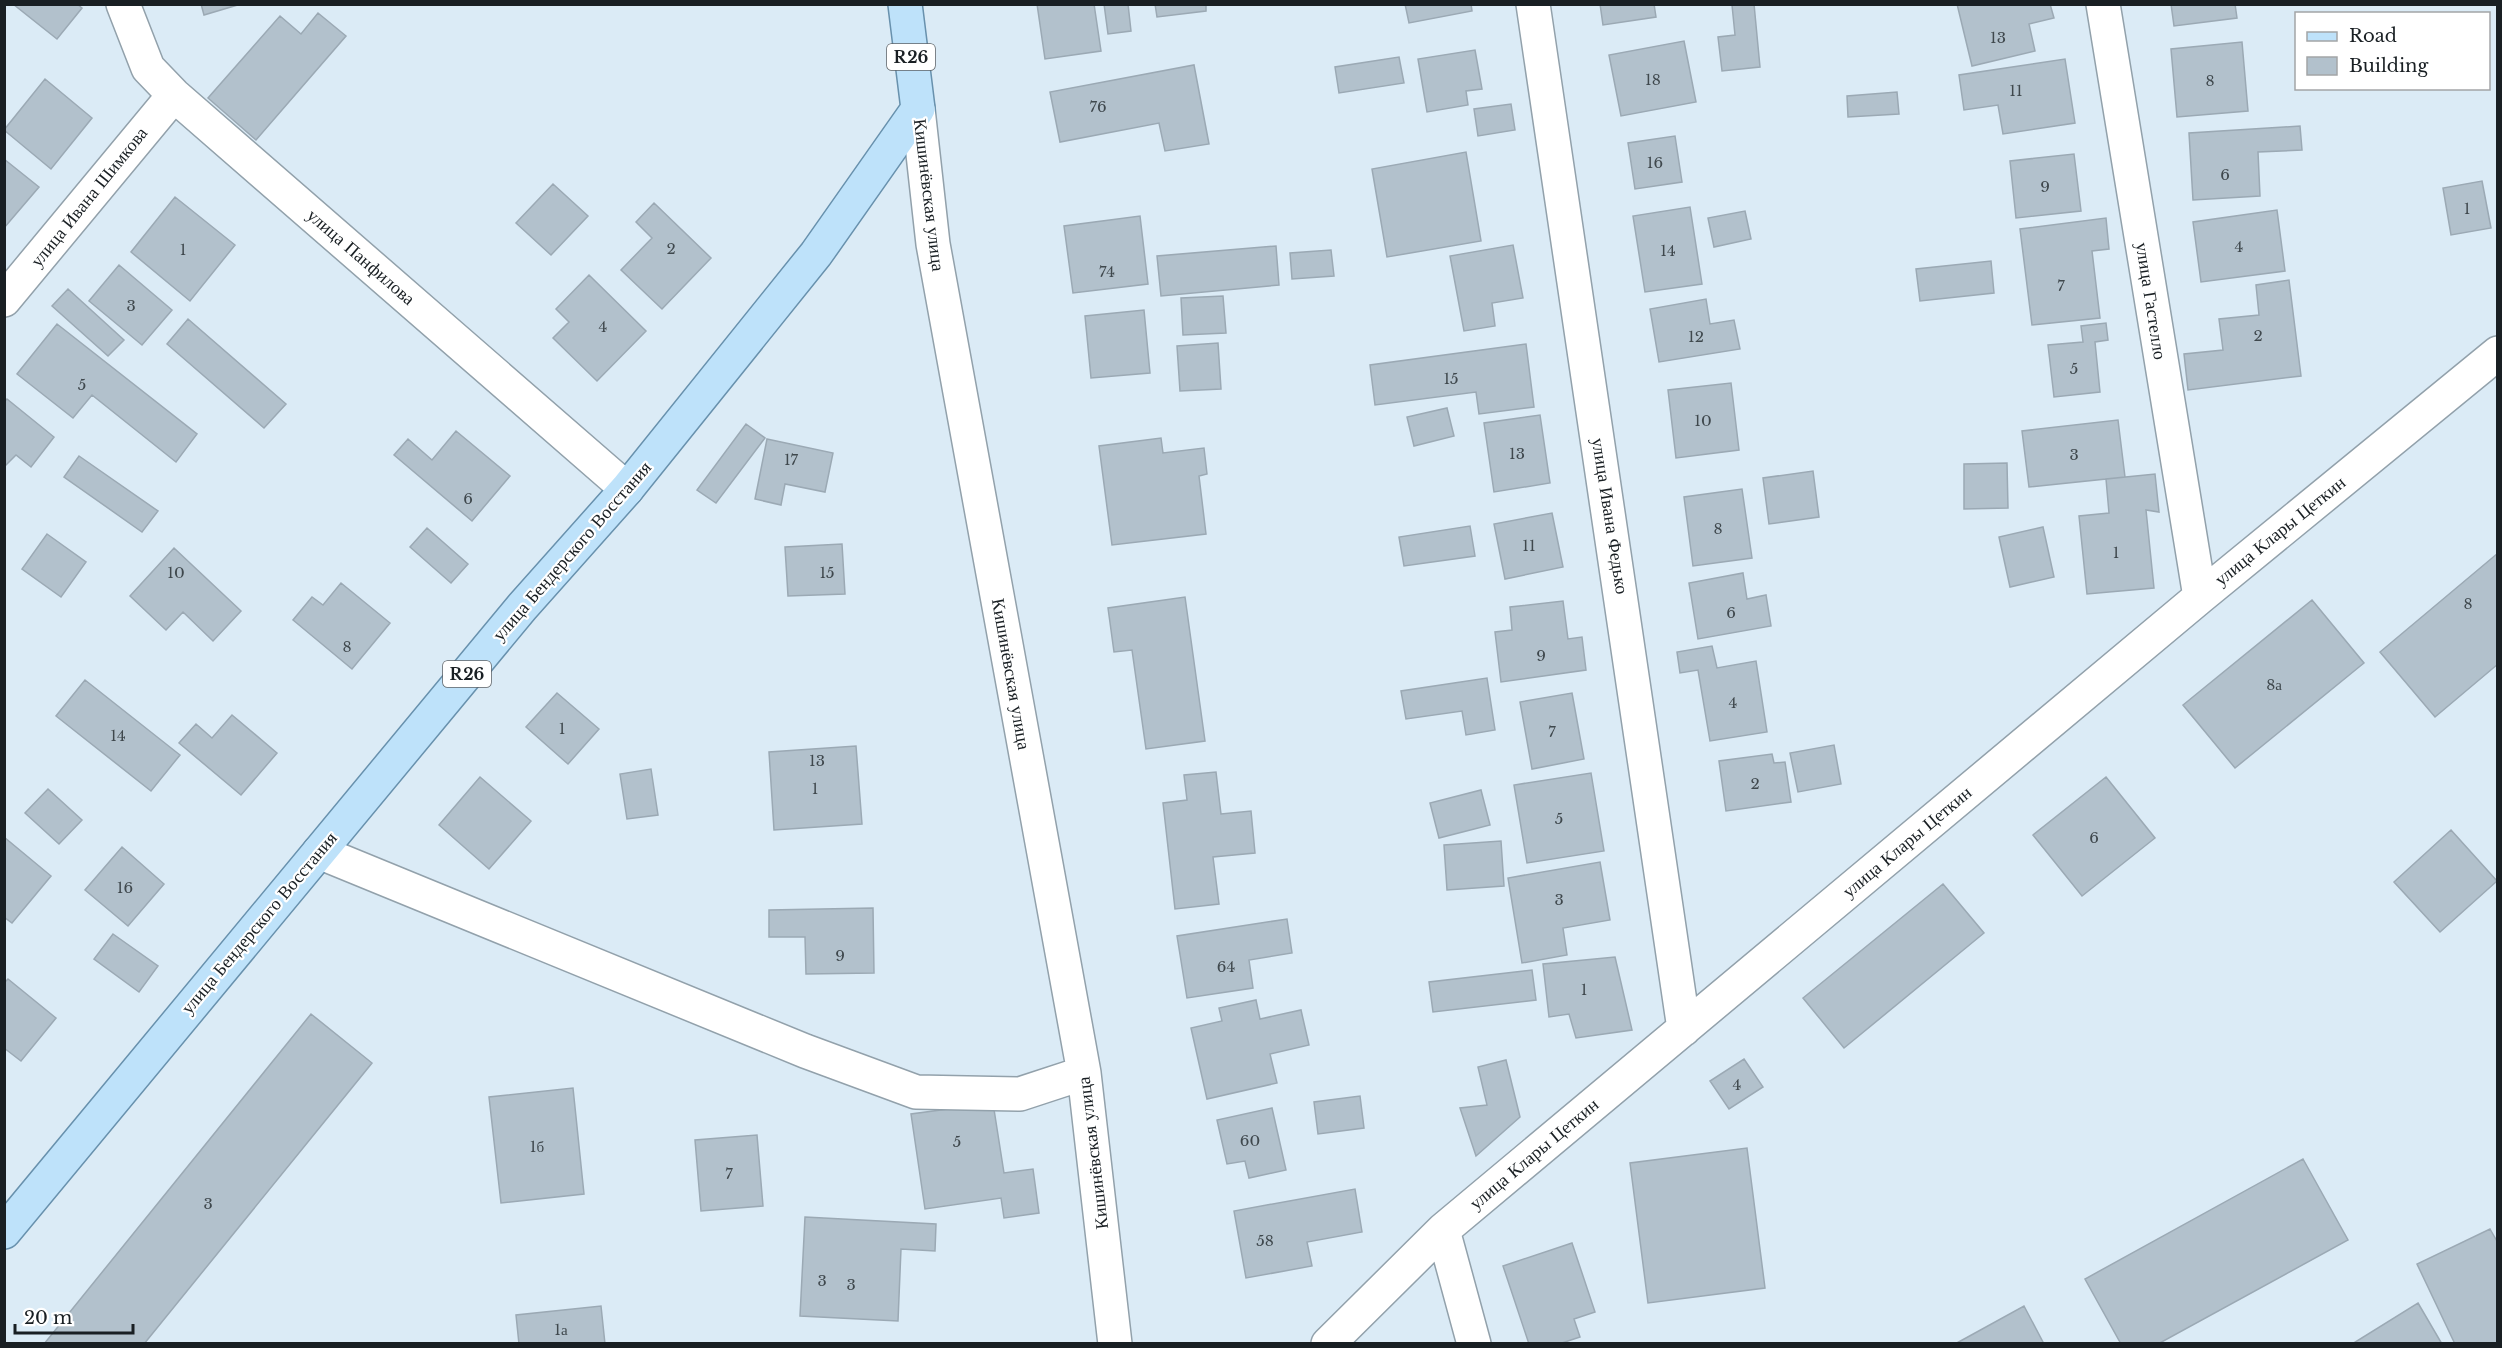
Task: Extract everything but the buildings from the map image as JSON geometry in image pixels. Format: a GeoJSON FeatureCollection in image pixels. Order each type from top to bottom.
{"type":"FeatureCollection","features":[{"type":"Feature","properties":{"kind":"main road","name":"Кишинёвская улица"},"geometry":{"type":"LineString","coordinates":[[905,4],[918,109]]}},
{"type":"Feature","properties":{"kind":"main road","name":"улица Бендерского Восстания"},"geometry":{"type":"LineString","coordinates":[[4,1232],[522,607],[627,489],[816,254],[918,109]]}},
{"type":"Feature","properties":{"kind":"street","name":"улица Панфилова"},"geometry":{"type":"LineString","coordinates":[[123,4],[148,68],[174,95],[627,489]]}},
{"type":"Feature","properties":{"kind":"street","name":"улица Ивана Федько"},"geometry":{"type":"LineString","coordinates":[[1533,4],[1684,1029]]}},
{"type":"Feature","properties":{"kind":"street","name":"улица Гастелло"},"geometry":{"type":"LineString","coordinates":[[2103,4],[2200,597]]}},
{"type":"Feature","properties":{"kind":"street","name":"улица Ивана Шимкова"},"geometry":{"type":"LineString","coordinates":[[4,300],[174,95]]}},
{"type":"Feature","properties":{"kind":"street","name":"Кишинёвская улица"},"geometry":{"type":"LineString","coordinates":[[918,109],[933,244],[1084,1073],[1115,1344]]}},
{"type":"Feature","properties":{"kind":"street","name":"улица Клары Цеткин"},"geometry":{"type":"LineString","coordinates":[[1328,1344],[1443,1230],[2200,597],[2498,353]]}},
{"type":"Feature","properties":{"kind":"street"},"geometry":{"type":"LineString","coordinates":[[319,852],[805,1051],[916,1092],[1020,1094],[1084,1073]]}},
{"type":"Feature","properties":{"kind":"street"},"geometry":{"type":"LineString","coordinates":[[1443,1230],[1474,1344]]}}]}
